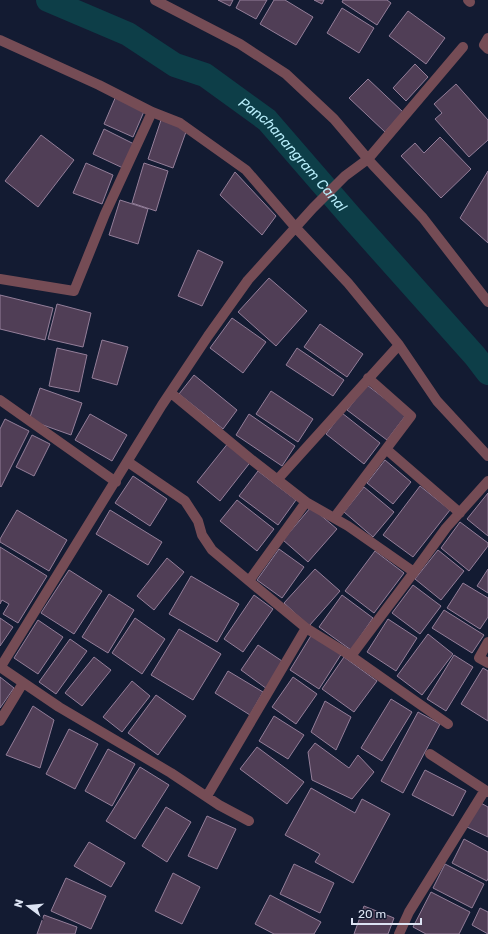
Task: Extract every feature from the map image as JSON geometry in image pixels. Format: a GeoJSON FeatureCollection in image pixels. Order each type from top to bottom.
{"type":"FeatureCollection","features":[{"type":"Feature","properties":{"kind":"street"},"geometry":{"type":"LineString","coordinates":[[155,0],[240,44],[286,74],[334,119],[368,159],[423,218],[487,295]]}},
{"type":"Feature","properties":{"kind":"street"},"geometry":{"type":"LineString","coordinates":[[488,38],[484,45],[488,49]]}},
{"type":"Feature","properties":{"kind":"street"},"geometry":{"type":"LineString","coordinates":[[0,40],[99,85],[152,112],[180,123],[246,170],[296,228],[348,283],[399,345],[437,401],[488,456]]}},
{"type":"Feature","properties":{"kind":"street"},"geometry":{"type":"LineString","coordinates":[[249,821],[219,805],[171,773],[59,707],[0,667],[171,393],[208,336],[248,280],[344,176],[368,159],[464,47]]}},
{"type":"Feature","properties":{"kind":"street"},"geometry":{"type":"LineString","coordinates":[[0,279],[74,291],[106,214],[152,112]]}},
{"type":"Feature","properties":{"kind":"street"},"geometry":{"type":"LineString","coordinates":[[278,480],[399,345]]}},
{"type":"Feature","properties":{"kind":"street"},"geometry":{"type":"LineString","coordinates":[[334,518],[411,416],[368,378]]}},
{"type":"Feature","properties":{"kind":"street"},"geometry":{"type":"LineString","coordinates":[[171,393],[306,502],[348,526],[414,572]]}},
{"type":"Feature","properties":{"kind":"street"},"geometry":{"type":"LineString","coordinates":[[0,400],[116,482]]}},
{"type":"Feature","properties":{"kind":"street"},"geometry":{"type":"LineString","coordinates":[[386,449],[460,513]]}},
{"type":"Feature","properties":{"kind":"street"},"geometry":{"type":"LineString","coordinates":[[128,462],[185,501],[198,521],[202,535],[212,550],[306,628],[351,656],[448,724]]}},
{"type":"Feature","properties":{"kind":"street"},"geometry":{"type":"LineString","coordinates":[[351,656],[446,528],[488,481]]}},
{"type":"Feature","properties":{"kind":"street"},"geometry":{"type":"LineString","coordinates":[[249,581],[306,502]]}},
{"type":"Feature","properties":{"kind":"street"},"geometry":{"type":"LineString","coordinates":[[207,796],[306,628]]}},
{"type":"Feature","properties":{"kind":"street"},"geometry":{"type":"LineString","coordinates":[[488,642],[479,658],[488,663]]}},
{"type":"Feature","properties":{"kind":"street"},"geometry":{"type":"LineString","coordinates":[[0,721],[23,683]]}},
{"type":"Feature","properties":{"kind":"street"},"geometry":{"type":"LineString","coordinates":[[399,934],[409,912],[486,791],[430,754]]}},
{"type":"Feature","properties":{"kind":"building"},"geometry":{"type":"Polygon","coordinates":[[[218,0],[233,0],[230,6],[218,0]]]}},
{"type":"Feature","properties":{"kind":"building"},"geometry":{"type":"Polygon","coordinates":[[[240,0],[267,0],[256,19],[236,8],[240,0]]]}},
{"type":"Feature","properties":{"kind":"building"},"geometry":{"type":"Polygon","coordinates":[[[274,0],[285,0],[313,17],[296,45],[260,24],[274,0]]]}},
{"type":"Feature","properties":{"kind":"building"},"geometry":{"type":"Polygon","coordinates":[[[314,0],[324,0],[322,4],[314,0]]]}},
{"type":"Feature","properties":{"kind":"building"},"geometry":{"type":"Polygon","coordinates":[[[343,0],[387,0],[391,3],[377,25],[342,2],[343,0]]]}},
{"type":"Feature","properties":{"kind":"building"},"geometry":{"type":"Polygon","coordinates":[[[342,8],[374,28],[359,53],[327,33],[342,8]]]}},
{"type":"Feature","properties":{"kind":"building"},"geometry":{"type":"Polygon","coordinates":[[[408,11],[445,38],[426,64],[389,36],[408,11]]]}},
{"type":"Feature","properties":{"kind":"building"},"geometry":{"type":"Polygon","coordinates":[[[415,64],[428,77],[406,101],[393,88],[415,64]]]}},
{"type":"Feature","properties":{"kind":"building"},"geometry":{"type":"Polygon","coordinates":[[[368,79],[403,112],[385,132],[349,98],[368,79]]]}},
{"type":"Feature","properties":{"kind":"building"},"geometry":{"type":"Polygon","coordinates":[[[456,84],[488,120],[488,140],[469,157],[435,119],[442,113],[434,104],[456,84]]]}},
{"type":"Feature","properties":{"kind":"building"},"geometry":{"type":"Polygon","coordinates":[[[116,96],[145,109],[133,137],[104,124],[116,96]]]}},
{"type":"Feature","properties":{"kind":"building"},"geometry":{"type":"Polygon","coordinates":[[[161,120],[187,129],[173,168],[148,159],[161,120]]]}},
{"type":"Feature","properties":{"kind":"building"},"geometry":{"type":"Polygon","coordinates":[[[104,129],[134,144],[123,168],[93,154],[104,129]]]}},
{"type":"Feature","properties":{"kind":"building"},"geometry":{"type":"Polygon","coordinates":[[[41,135],[74,160],[38,207],[5,181],[41,135]]]}},
{"type":"Feature","properties":{"kind":"building"},"geometry":{"type":"Polygon","coordinates":[[[440,137],[471,169],[441,198],[401,156],[415,143],[424,153],[440,137]]]}},
{"type":"Feature","properties":{"kind":"building"},"geometry":{"type":"Polygon","coordinates":[[[86,163],[113,175],[102,204],[73,193],[86,163]]]}},
{"type":"Feature","properties":{"kind":"building"},"geometry":{"type":"Polygon","coordinates":[[[144,163],[168,171],[156,211],[132,203],[144,163]]]}},
{"type":"Feature","properties":{"kind":"building"},"geometry":{"type":"Polygon","coordinates":[[[488,171],[488,243],[460,218],[488,171]]]}},
{"type":"Feature","properties":{"kind":"building"},"geometry":{"type":"Polygon","coordinates":[[[235,172],[276,216],[262,235],[220,195],[235,172]]]}},
{"type":"Feature","properties":{"kind":"building"},"geometry":{"type":"Polygon","coordinates":[[[120,200],[148,209],[138,244],[109,235],[120,200]]]}},
{"type":"Feature","properties":{"kind":"building"},"geometry":{"type":"Polygon","coordinates":[[[198,250],[223,262],[202,306],[178,296],[198,250]]]}},
{"type":"Feature","properties":{"kind":"building"},"geometry":{"type":"Polygon","coordinates":[[[269,278],[307,311],[276,346],[238,312],[269,278]]]}},
{"type":"Feature","properties":{"kind":"building"},"geometry":{"type":"Polygon","coordinates":[[[0,295],[53,308],[45,340],[0,329],[0,295]]]}},
{"type":"Feature","properties":{"kind":"building"},"geometry":{"type":"Polygon","coordinates":[[[57,304],[91,313],[83,347],[48,339],[57,304]]]}},
{"type":"Feature","properties":{"kind":"building"},"geometry":{"type":"Polygon","coordinates":[[[232,318],[266,342],[243,373],[210,348],[232,318]]]}},
{"type":"Feature","properties":{"kind":"building"},"geometry":{"type":"Polygon","coordinates":[[[320,324],[363,354],[347,377],[304,347],[320,324]]]}},
{"type":"Feature","properties":{"kind":"building"},"geometry":{"type":"Polygon","coordinates":[[[102,340],[128,347],[117,385],[92,378],[102,340]]]}},
{"type":"Feature","properties":{"kind":"building"},"geometry":{"type":"Polygon","coordinates":[[[57,348],[87,355],[79,392],[49,386],[57,348]]]}},
{"type":"Feature","properties":{"kind":"building"},"geometry":{"type":"Polygon","coordinates":[[[297,348],[344,380],[333,396],[286,365],[297,348]]]}},
{"type":"Feature","properties":{"kind":"building"},"geometry":{"type":"Polygon","coordinates":[[[194,375],[237,410],[223,429],[179,394],[194,375]]]}},
{"type":"Feature","properties":{"kind":"building"},"geometry":{"type":"Polygon","coordinates":[[[367,385],[406,415],[387,440],[347,410],[367,385]]]}},
{"type":"Feature","properties":{"kind":"building"},"geometry":{"type":"Polygon","coordinates":[[[40,388],[82,403],[71,435],[29,420],[40,388]]]}},
{"type":"Feature","properties":{"kind":"building"},"geometry":{"type":"Polygon","coordinates":[[[271,391],[313,419],[298,442],[256,414],[271,391]]]}},
{"type":"Feature","properties":{"kind":"building"},"geometry":{"type":"Polygon","coordinates":[[[342,413],[380,443],[364,464],[326,434],[342,413]]]}},
{"type":"Feature","properties":{"kind":"building"},"geometry":{"type":"Polygon","coordinates":[[[90,414],[127,435],[112,461],[75,440],[90,414]]]}},
{"type":"Feature","properties":{"kind":"building"},"geometry":{"type":"Polygon","coordinates":[[[249,414],[295,446],[282,466],[236,435],[249,414]]]}},
{"type":"Feature","properties":{"kind":"building"},"geometry":{"type":"Polygon","coordinates":[[[5,419],[29,431],[1,487],[0,429],[5,419]]]}},
{"type":"Feature","properties":{"kind":"building"},"geometry":{"type":"Polygon","coordinates":[[[32,435],[50,444],[34,476],[16,467],[32,435]]]}},
{"type":"Feature","properties":{"kind":"building"},"geometry":{"type":"Polygon","coordinates":[[[229,442],[252,460],[220,501],[197,482],[229,442]]]}},
{"type":"Feature","properties":{"kind":"building"},"geometry":{"type":"Polygon","coordinates":[[[385,460],[411,482],[393,504],[367,483],[385,460]]]}},
{"type":"Feature","properties":{"kind":"building"},"geometry":{"type":"Polygon","coordinates":[[[258,471],[296,500],[278,525],[239,496],[258,471]]]}},
{"type":"Feature","properties":{"kind":"building"},"geometry":{"type":"Polygon","coordinates":[[[133,476],[167,499],[150,526],[115,503],[133,476]]]}},
{"type":"Feature","properties":{"kind":"building"},"geometry":{"type":"Polygon","coordinates":[[[420,486],[450,510],[413,557],[383,535],[420,486]]]}},
{"type":"Feature","properties":{"kind":"building"},"geometry":{"type":"Polygon","coordinates":[[[364,487],[394,512],[373,537],[344,512],[364,487]]]}},
{"type":"Feature","properties":{"kind":"building"},"geometry":{"type":"Polygon","coordinates":[[[488,493],[488,536],[467,519],[488,493]]]}},
{"type":"Feature","properties":{"kind":"building"},"geometry":{"type":"Polygon","coordinates":[[[237,500],[274,529],[257,551],[220,521],[237,500]]]}},
{"type":"Feature","properties":{"kind":"building"},"geometry":{"type":"Polygon","coordinates":[[[311,507],[337,529],[308,562],[283,540],[311,507]]]}},
{"type":"Feature","properties":{"kind":"building"},"geometry":{"type":"Polygon","coordinates":[[[17,510],[67,540],[49,571],[0,542],[0,539],[17,510]]]}},
{"type":"Feature","properties":{"kind":"building"},"geometry":{"type":"Polygon","coordinates":[[[110,510],[162,542],[148,565],[96,534],[110,510]]]}},
{"type":"Feature","properties":{"kind":"building"},"geometry":{"type":"Polygon","coordinates":[[[460,522],[488,543],[488,546],[469,571],[441,548],[460,522]]]}},
{"type":"Feature","properties":{"kind":"building"},"geometry":{"type":"Polygon","coordinates":[[[0,547],[47,576],[18,623],[3,614],[9,604],[2,600],[0,604],[0,547]]]}},
{"type":"Feature","properties":{"kind":"building"},"geometry":{"type":"Polygon","coordinates":[[[279,549],[304,567],[282,598],[257,580],[279,549]]]}},
{"type":"Feature","properties":{"kind":"building"},"geometry":{"type":"Polygon","coordinates":[[[438,550],[464,571],[441,600],[415,579],[438,550]]]}},
{"type":"Feature","properties":{"kind":"building"},"geometry":{"type":"Polygon","coordinates":[[[375,551],[404,573],[374,613],[345,591],[375,551]]]}},
{"type":"Feature","properties":{"kind":"building"},"geometry":{"type":"Polygon","coordinates":[[[167,558],[184,572],[154,610],[137,596],[167,558]]]}},
{"type":"Feature","properties":{"kind":"building"},"geometry":{"type":"Polygon","coordinates":[[[315,569],[340,591],[309,626],[284,603],[315,569]]]}},
{"type":"Feature","properties":{"kind":"building"},"geometry":{"type":"Polygon","coordinates":[[[488,569],[488,593],[477,586],[488,569]]]}},
{"type":"Feature","properties":{"kind":"building"},"geometry":{"type":"Polygon","coordinates":[[[69,570],[102,591],[74,634],[41,613],[69,570]]]}},
{"type":"Feature","properties":{"kind":"building"},"geometry":{"type":"Polygon","coordinates":[[[191,576],[239,604],[217,642],[169,614],[191,576]]]}},
{"type":"Feature","properties":{"kind":"building"},"geometry":{"type":"Polygon","coordinates":[[[463,583],[488,598],[488,617],[480,629],[447,608],[463,583]]]}},
{"type":"Feature","properties":{"kind":"building"},"geometry":{"type":"Polygon","coordinates":[[[413,585],[441,606],[420,634],[392,613],[413,585]]]}},
{"type":"Feature","properties":{"kind":"building"},"geometry":{"type":"Polygon","coordinates":[[[109,594],[134,610],[108,653],[82,637],[109,594]]]}},
{"type":"Feature","properties":{"kind":"building"},"geometry":{"type":"Polygon","coordinates":[[[254,595],[273,609],[243,652],[224,639],[254,595]]]}},
{"type":"Feature","properties":{"kind":"building"},"geometry":{"type":"Polygon","coordinates":[[[342,595],[373,618],[351,650],[319,627],[342,595]]]}},
{"type":"Feature","properties":{"kind":"building"},"geometry":{"type":"Polygon","coordinates":[[[444,610],[484,635],[472,653],[432,628],[444,610]]]}},
{"type":"Feature","properties":{"kind":"building"},"geometry":{"type":"Polygon","coordinates":[[[0,618],[13,627],[0,646],[0,618]]]}},
{"type":"Feature","properties":{"kind":"building"},"geometry":{"type":"Polygon","coordinates":[[[135,618],[165,639],[142,674],[112,653],[135,618]]]}},
{"type":"Feature","properties":{"kind":"building"},"geometry":{"type":"Polygon","coordinates":[[[388,619],[417,638],[396,671],[367,652],[388,619]]]}},
{"type":"Feature","properties":{"kind":"building"},"geometry":{"type":"Polygon","coordinates":[[[38,620],[63,637],[38,674],[14,658],[38,620]]]}},
{"type":"Feature","properties":{"kind":"building"},"geometry":{"type":"Polygon","coordinates":[[[179,629],[221,654],[193,700],[151,675],[179,629]]]}},
{"type":"Feature","properties":{"kind":"building"},"geometry":{"type":"Polygon","coordinates":[[[312,634],[342,653],[319,689],[290,670],[312,634]]]}},
{"type":"Feature","properties":{"kind":"building"},"geometry":{"type":"Polygon","coordinates":[[[428,634],[453,654],[422,695],[397,676],[428,634]]]}},
{"type":"Feature","properties":{"kind":"building"},"geometry":{"type":"Polygon","coordinates":[[[70,639],[87,651],[56,694],[39,682],[70,639]]]}},
{"type":"Feature","properties":{"kind":"building"},"geometry":{"type":"Polygon","coordinates":[[[258,645],[285,663],[267,689],[241,670],[258,645]]]}},
{"type":"Feature","properties":{"kind":"building"},"geometry":{"type":"Polygon","coordinates":[[[454,655],[473,667],[446,711],[427,699],[454,655]]]}},
{"type":"Feature","properties":{"kind":"building"},"geometry":{"type":"Polygon","coordinates":[[[94,657],[111,670],[82,706],[65,693],[94,657]]]}},
{"type":"Feature","properties":{"kind":"building"},"geometry":{"type":"Polygon","coordinates":[[[344,657],[377,681],[354,712],[322,689],[344,657]]]}},
{"type":"Feature","properties":{"kind":"building"},"geometry":{"type":"Polygon","coordinates":[[[483,668],[488,671],[488,721],[461,704],[483,668]]]}},
{"type":"Feature","properties":{"kind":"building"},"geometry":{"type":"Polygon","coordinates":[[[228,671],[263,692],[250,715],[215,693],[228,671]]]}},
{"type":"Feature","properties":{"kind":"building"},"geometry":{"type":"Polygon","coordinates":[[[0,677],[14,688],[0,708],[0,677]]]}},
{"type":"Feature","properties":{"kind":"building"},"geometry":{"type":"Polygon","coordinates":[[[293,677],[317,694],[296,724],[272,707],[293,677]]]}},
{"type":"Feature","properties":{"kind":"building"},"geometry":{"type":"Polygon","coordinates":[[[132,681],[150,696],[122,732],[103,717],[132,681]]]}},
{"type":"Feature","properties":{"kind":"building"},"geometry":{"type":"Polygon","coordinates":[[[156,695],[186,716],[158,755],[128,733],[156,695]]]}},
{"type":"Feature","properties":{"kind":"building"},"geometry":{"type":"Polygon","coordinates":[[[391,699],[412,712],[382,761],[361,748],[391,699]]]}},
{"type":"Feature","properties":{"kind":"building"},"geometry":{"type":"Polygon","coordinates":[[[325,701],[351,717],[336,750],[311,732],[325,701]]]}},
{"type":"Feature","properties":{"kind":"building"},"geometry":{"type":"Polygon","coordinates":[[[33,706],[54,720],[40,768],[6,755],[33,706]]]}},
{"type":"Feature","properties":{"kind":"building"},"geometry":{"type":"Polygon","coordinates":[[[418,712],[440,724],[403,793],[381,781],[418,712]]]}},
{"type":"Feature","properties":{"kind":"building"},"geometry":{"type":"Polygon","coordinates":[[[274,716],[304,735],[288,759],[259,741],[274,716]]]}},
{"type":"Feature","properties":{"kind":"building"},"geometry":{"type":"Polygon","coordinates":[[[69,729],[98,744],[75,789],[46,774],[69,729]]]}},
{"type":"Feature","properties":{"kind":"building"},"geometry":{"type":"Polygon","coordinates":[[[315,743],[349,768],[358,755],[374,772],[352,799],[312,780],[308,752],[315,743]]]}},
{"type":"Feature","properties":{"kind":"building"},"geometry":{"type":"Polygon","coordinates":[[[257,747],[304,782],[287,804],[240,769],[257,747]]]}},
{"type":"Feature","properties":{"kind":"building"},"geometry":{"type":"Polygon","coordinates":[[[108,749],[135,764],[112,806],[85,791],[108,749]]]}},
{"type":"Feature","properties":{"kind":"building"},"geometry":{"type":"Polygon","coordinates":[[[140,767],[169,785],[135,839],[106,821],[140,767]]]}},
{"type":"Feature","properties":{"kind":"building"},"geometry":{"type":"Polygon","coordinates":[[[425,770],[466,791],[453,816],[412,795],[425,770]]]}},
{"type":"Feature","properties":{"kind":"building"},"geometry":{"type":"Polygon","coordinates":[[[311,788],[355,813],[362,799],[390,814],[353,883],[315,862],[320,854],[285,835],[311,788]]]}},
{"type":"Feature","properties":{"kind":"building"},"geometry":{"type":"Polygon","coordinates":[[[479,802],[488,807],[488,837],[467,827],[479,802]]]}},
{"type":"Feature","properties":{"kind":"building"},"geometry":{"type":"Polygon","coordinates":[[[166,807],[191,822],[167,862],[142,846],[166,807]]]}},
{"type":"Feature","properties":{"kind":"building"},"geometry":{"type":"Polygon","coordinates":[[[207,816],[236,829],[217,869],[188,856],[207,816]]]}},
{"type":"Feature","properties":{"kind":"building"},"geometry":{"type":"Polygon","coordinates":[[[464,839],[488,852],[487,881],[452,863],[464,839]]]}},
{"type":"Feature","properties":{"kind":"building"},"geometry":{"type":"Polygon","coordinates":[[[89,842],[125,863],[111,887],[74,866],[89,842]]]}},
{"type":"Feature","properties":{"kind":"building"},"geometry":{"type":"Polygon","coordinates":[[[294,864],[334,883],[320,913],[280,894],[294,864]]]}},
{"type":"Feature","properties":{"kind":"building"},"geometry":{"type":"Polygon","coordinates":[[[445,864],[484,884],[472,908],[433,888],[445,864]]]}},
{"type":"Feature","properties":{"kind":"building"},"geometry":{"type":"Polygon","coordinates":[[[173,873],[200,887],[182,924],[155,911],[173,873]]]}},
{"type":"Feature","properties":{"kind":"building"},"geometry":{"type":"Polygon","coordinates":[[[66,878],[106,896],[91,929],[51,911],[66,878]]]}},
{"type":"Feature","properties":{"kind":"building"},"geometry":{"type":"Polygon","coordinates":[[[431,892],[470,912],[459,934],[426,934],[413,927],[431,892]]]}},
{"type":"Feature","properties":{"kind":"building"},"geometry":{"type":"Polygon","coordinates":[[[270,895],[321,922],[314,934],[274,934],[255,924],[270,895]]]}},
{"type":"Feature","properties":{"kind":"building"},"geometry":{"type":"Polygon","coordinates":[[[364,906],[394,918],[388,934],[354,934],[364,906]]]}},
{"type":"Feature","properties":{"kind":"building"},"geometry":{"type":"Polygon","coordinates":[[[480,908],[488,912],[488,934],[472,925],[480,908]]]}},
{"type":"Feature","properties":{"kind":"building"},"geometry":{"type":"Polygon","coordinates":[[[44,915],[77,927],[75,934],[37,934],[44,915]]]}},
{"type":"Feature","properties":{"kind":"waterway","name":"Panchanangram Canal"},"geometry":{"type":"LineString","coordinates":[[48,0],[128,34],[175,65],[205,75],[267,120],[475,356],[488,373]]}}]}
